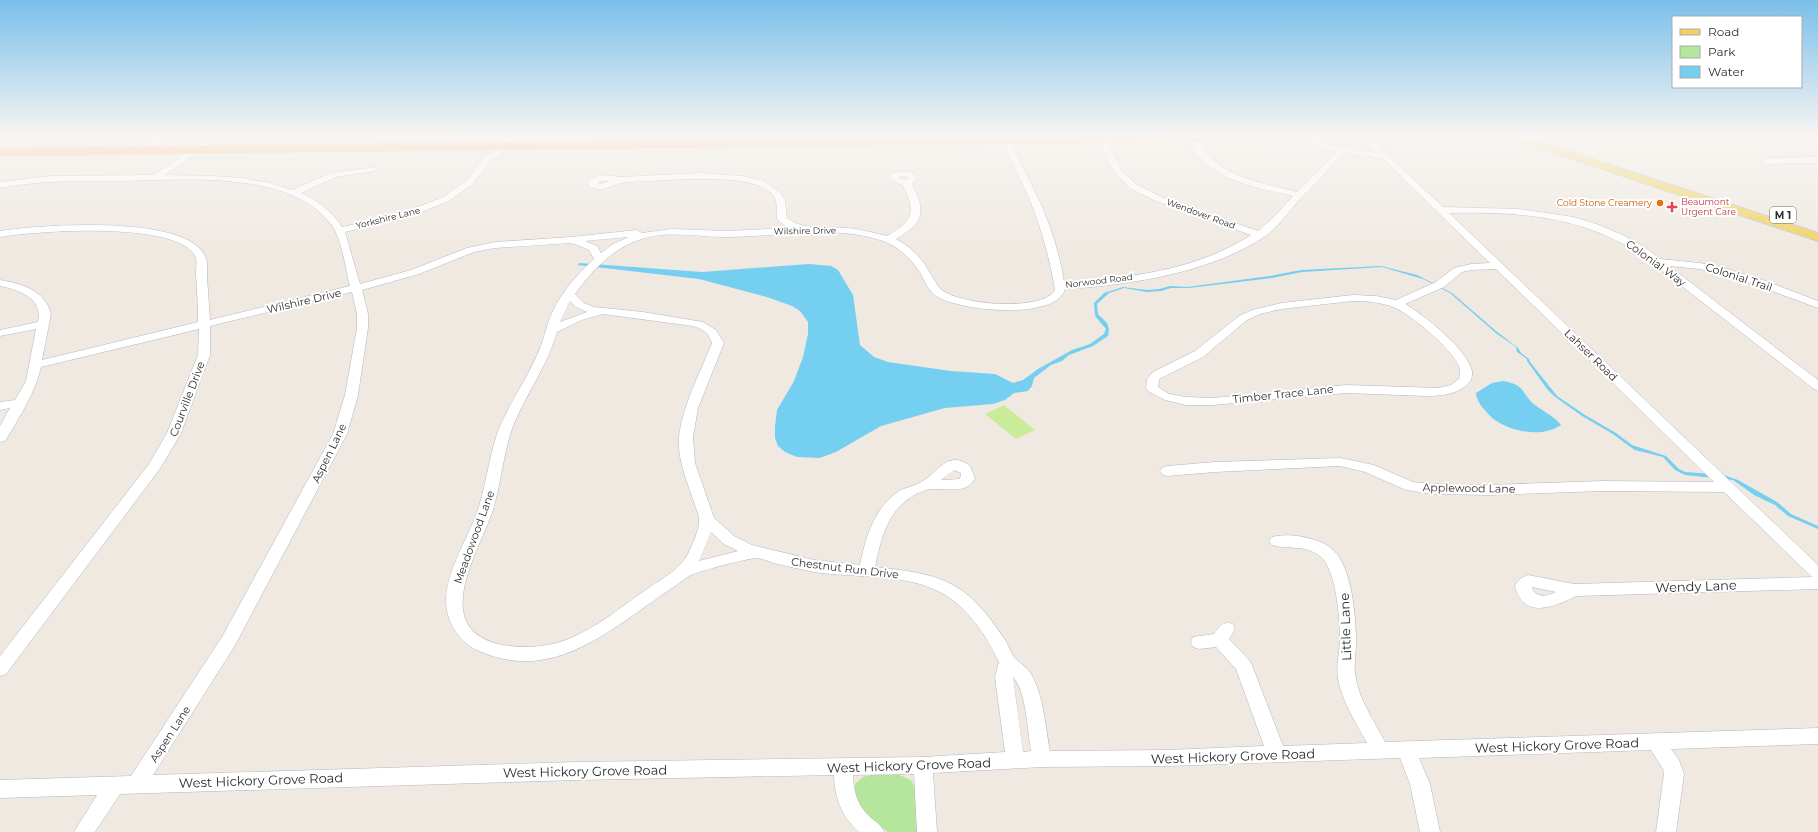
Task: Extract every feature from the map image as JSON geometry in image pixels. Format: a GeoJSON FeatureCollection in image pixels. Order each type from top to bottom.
{"type":"FeatureCollection","features":[{"type":"Feature","properties":{"kind":"main road","name":"M 1"},"geometry":{"type":"LineString","coordinates":[[1629,175],[1818,237]]}},
{"type":"Feature","properties":{"kind":"main road","name":"M 1"},"geometry":{"type":"LineString","coordinates":[[1660,175],[1818,226]]}},
{"type":"Feature","properties":{"kind":"main road"},"geometry":{"type":"LineString","coordinates":[[1654,183],[1653,178],[1674,180]]}},
{"type":"Feature","properties":{"kind":"street"},"geometry":{"type":"LineString","coordinates":[[156,178],[160,175]]}},
{"type":"Feature","properties":{"kind":"street"},"geometry":{"type":"LineString","coordinates":[[292,192],[335,175]]}},
{"type":"Feature","properties":{"kind":"street","name":"Yorkshire Lane"},"geometry":{"type":"LineString","coordinates":[[340,230],[403,216],[446,200],[467,185],[475,175]]}},
{"type":"Feature","properties":{"kind":"street","name":"Norwood Road"},"geometry":{"type":"LineString","coordinates":[[1023,175],[1048,239],[1060,286],[1106,282],[1162,272],[1212,258],[1242,246],[1260,235],[1274,223],[1319,175]]}},
{"type":"Feature","properties":{"kind":"street","name":"Wendover Road"},"geometry":{"type":"LineString","coordinates":[[1120,175],[1124,180],[1137,189],[1171,204],[1260,235]]}},
{"type":"Feature","properties":{"kind":"street"},"geometry":{"type":"LineString","coordinates":[[1233,175],[1249,182],[1300,195]]}},
{"type":"Feature","properties":{"kind":"street","name":"Lahser Road"},"geometry":{"type":"LineString","coordinates":[[1404,175],[1818,574]]}},
{"type":"Feature","properties":{"kind":"street"},"geometry":{"type":"LineString","coordinates":[[620,180],[698,177],[735,178],[753,181],[770,188],[778,195],[781,200],[782,219]]}},
{"type":"Feature","properties":{"kind":"street","name":"Aspen Lane"},"geometry":{"type":"LineString","coordinates":[[0,185],[38,180],[156,178],[227,180],[258,184],[292,192],[311,201],[324,210],[340,230],[362,314],[362,333],[350,403],[340,434],[228,642],[137,784]]}},
{"type":"Feature","properties":{"kind":"street"},"geometry":{"type":"LineString","coordinates":[[888,240],[907,228],[916,218],[917,212],[915,201],[907,184]]}},
{"type":"Feature","properties":{"kind":"street","name":"Colonial Way"},"geometry":{"type":"LineString","coordinates":[[1440,210],[1499,210],[1566,219],[1618,236],[1636,246],[1658,262],[1818,386]]}},
{"type":"Feature","properties":{"kind":"street"},"geometry":{"type":"LineString","coordinates":[[782,219],[792,225],[806,230]]}},
{"type":"Feature","properties":{"kind":"street"},"geometry":{"type":"LineString","coordinates":[[760,232],[775,225],[782,219]]}},
{"type":"Feature","properties":{"kind":"street","name":"Courville Drive"},"geometry":{"type":"LineString","coordinates":[[0,234],[36,230],[129,229],[158,233],[179,239],[191,246],[201,258],[205,347],[202,361],[170,443],[154,467],[0,669]]}},
{"type":"Feature","properties":{"kind":"street","name":"Wilshire Drive"},"geometry":{"type":"LineString","coordinates":[[35,366],[407,275],[482,248],[655,233],[726,234],[806,230],[845,232],[888,240],[910,252],[915,257],[936,290],[946,298],[957,302],[986,307],[1040,304],[1055,298],[1059,294],[1060,286]]}},
{"type":"Feature","properties":{"kind":"street","name":"Wilshire Drive"},"geometry":{"type":"LineString","coordinates":[[573,240],[593,248],[595,262],[620,244],[655,233]]}},
{"type":"Feature","properties":{"kind":"street","name":"Meadowood Lane"},"geometry":{"type":"LineString","coordinates":[[595,262],[569,294],[557,315],[542,358],[515,409],[503,436],[491,491],[484,513],[457,581],[454,609],[460,626],[476,642],[498,651],[526,654],[553,651],[578,643],[604,629],[684,570],[700,542],[707,520]]}},
{"type":"Feature","properties":{"kind":"street","name":"Colonial Trail"},"geometry":{"type":"LineString","coordinates":[[1658,262],[1692,264],[1723,270],[1818,305]]}},
{"type":"Feature","properties":{"kind":"street"},"geometry":{"type":"LineString","coordinates":[[1397,305],[1408,297],[1444,282],[1454,275],[1503,269]]}},
{"type":"Feature","properties":{"kind":"street"},"geometry":{"type":"LineString","coordinates":[[0,283],[26,290],[38,299],[44,309],[43,324],[32,381],[0,438]]}},
{"type":"Feature","properties":{"kind":"street","name":"Chestnut Run Drive"},"geometry":{"type":"LineString","coordinates":[[569,294],[580,305],[599,312],[643,315],[695,323],[713,332],[718,343],[692,408],[686,437],[688,463],[707,520],[729,540],[756,552],[803,564],[909,576],[928,580],[958,595],[969,604],[992,633],[1008,662],[1024,676],[1032,701],[1042,759]]}},
{"type":"Feature","properties":{"kind":"street","name":"Timber Trace Lane"},"geometry":{"type":"LineString","coordinates":[[1353,298],[1374,299],[1397,305],[1419,319],[1461,360],[1466,371],[1464,380],[1461,384],[1447,391],[1438,392],[1347,389],[1308,392],[1256,399],[1191,401],[1168,399],[1158,394],[1152,388],[1153,379],[1157,375],[1199,354],[1243,318],[1256,312],[1281,306],[1353,298]]}},
{"type":"Feature","properties":{"kind":"street","name":"Chestnut Run Drive"},"geometry":{"type":"LineString","coordinates":[[552,330],[578,318],[599,312]]}},
{"type":"Feature","properties":{"kind":"street"},"geometry":{"type":"LineString","coordinates":[[0,333],[43,324]]}},
{"type":"Feature","properties":{"kind":"street"},"geometry":{"type":"LineString","coordinates":[[0,406],[21,403]]}},
{"type":"Feature","properties":{"kind":"street","name":"Applewood Lane"},"geometry":{"type":"LineString","coordinates":[[1167,471],[1236,466],[1340,462],[1368,468],[1407,485],[1433,490],[1487,490],[1724,483]]}},
{"type":"Feature","properties":{"kind":"street"},"geometry":{"type":"LineString","coordinates":[[866,571],[876,528],[885,513],[899,499],[928,485]]}},
{"type":"Feature","properties":{"kind":"street","name":"Little Lane"},"geometry":{"type":"LineString","coordinates":[[1277,541],[1298,542],[1316,546],[1329,555],[1337,568],[1343,584],[1348,637],[1347,679],[1351,691],[1380,751]]}},
{"type":"Feature","properties":{"kind":"street"},"geometry":{"type":"LineString","coordinates":[[684,570],[756,552]]}},
{"type":"Feature","properties":{"kind":"street","name":"Wendy Lane"},"geometry":{"type":"LineString","coordinates":[[1574,590],[1818,582]]}},
{"type":"Feature","properties":{"kind":"street"},"geometry":{"type":"LineString","coordinates":[[1199,642],[1223,634],[1228,648],[1243,665],[1276,755]]}},
{"type":"Feature","properties":{"kind":"street"},"geometry":{"type":"LineString","coordinates":[[1008,662],[1004,677],[1015,760]]}},
{"type":"Feature","properties":{"kind":"street","name":"West Hickory Grove Road"},"geometry":{"type":"LineString","coordinates":[[0,789],[577,771],[843,767],[923,765],[1042,759],[1276,755],[1818,736]]}},
{"type":"Feature","properties":{"kind":"street"},"geometry":{"type":"LineString","coordinates":[[1656,742],[1672,766],[1674,774],[1666,832]]}},
{"type":"Feature","properties":{"kind":"street"},"geometry":{"type":"LineString","coordinates":[[1406,750],[1420,784],[1430,832]]}},
{"type":"Feature","properties":{"kind":"street"},"geometry":{"type":"LineString","coordinates":[[923,765],[927,832]]}},
{"type":"Feature","properties":{"kind":"street"},"geometry":{"type":"LineString","coordinates":[[843,767],[846,801],[855,817],[874,832]]}},
{"type":"Feature","properties":{"kind":"street"},"geometry":{"type":"LineString","coordinates":[[84,832],[115,785]]}},
{"type":"Feature","properties":{"kind":"green space"},"geometry":{"type":"Polygon","coordinates":[[[1004,405],[1035,430],[1016,439],[985,414],[1004,405]]]}},
{"type":"Feature","properties":{"kind":"green space"},"geometry":{"type":"Polygon","coordinates":[[[875,774],[897,774],[911,780],[916,790],[918,832],[888,832],[865,815],[858,807],[854,788],[856,783],[863,777],[875,774]]]}},
{"type":"Feature","properties":{"kind":"water"},"geometry":{"type":"Polygon","coordinates":[[[579,263],[702,272],[809,264],[831,266],[838,270],[853,295],[860,345],[874,357],[888,362],[951,371],[995,374],[1013,383],[1023,380],[1038,369],[1072,350],[1090,344],[1104,334],[1106,329],[1095,316],[1094,303],[1104,293],[1123,287],[1147,290],[1170,286],[1187,287],[1270,276],[1301,270],[1381,266],[1417,275],[1452,293],[1518,348],[1521,353],[1529,359],[1557,396],[1585,415],[1616,433],[1632,445],[1666,456],[1679,469],[1685,472],[1724,475],[1738,480],[1777,502],[1791,514],[1818,526],[1818,529],[1788,516],[1775,505],[1754,495],[1733,480],[1685,475],[1675,470],[1663,457],[1635,450],[1554,396],[1547,389],[1527,359],[1517,352],[1516,347],[1497,334],[1450,293],[1423,279],[1382,267],[1302,272],[1272,278],[1189,288],[1171,288],[1161,291],[1147,292],[1124,288],[1109,293],[1097,304],[1098,314],[1107,323],[1109,329],[1108,336],[1093,346],[1069,355],[1062,361],[1051,365],[1034,378],[1032,386],[1028,391],[1014,393],[1005,400],[993,404],[945,408],[881,426],[836,452],[819,458],[797,457],[785,452],[778,446],[775,438],[777,410],[794,381],[803,357],[808,334],[808,322],[800,311],[792,306],[767,297],[699,279],[578,265],[579,263]]]}},
{"type":"Feature","properties":{"kind":"water"},"geometry":{"type":"Polygon","coordinates":[[[1503,381],[1520,387],[1535,405],[1561,425],[1554,429],[1545,431],[1528,432],[1510,428],[1493,419],[1482,407],[1476,393],[1492,383],[1503,381]]]}},
{"type":"Feature","properties":{"kind":"place","name":"Cold Stone Creamery"},"geometry":{"type":"Point","coordinates":[1660,203]}},
{"type":"Feature","properties":{"kind":"place","name":"Beaumont Urgent Care"},"geometry":{"type":"Point","coordinates":[1672,207]}}]}
